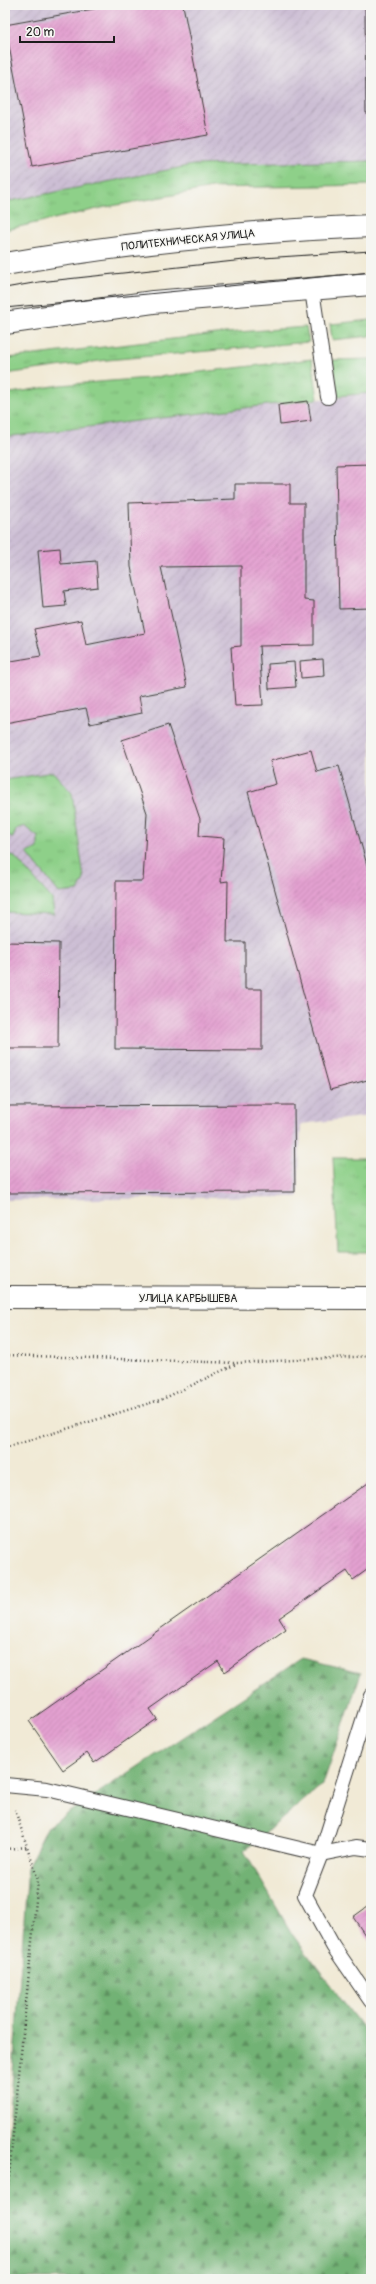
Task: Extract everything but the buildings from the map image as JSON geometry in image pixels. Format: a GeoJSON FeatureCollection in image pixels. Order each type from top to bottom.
{"type":"FeatureCollection","features":[{"type":"Feature","properties":{"kind":"main road","name":"ПОЛИТЕХНИЧЕСКАЯ УЛИЦА"},"geometry":{"type":"LineString","coordinates":[[5,264],[87,251],[304,228],[371,226]]}},
{"type":"Feature","properties":{"kind":"main road"},"geometry":{"type":"LineString","coordinates":[[5,323],[153,302],[371,284]]}},
{"type":"Feature","properties":{"kind":"main road","name":"УЛИЦА КАРБЫШЕВА"},"geometry":{"type":"LineString","coordinates":[[5,1297],[371,1298]]}},
{"type":"Feature","properties":{"kind":"lane"},"geometry":{"type":"LineString","coordinates":[[312,290],[328,397]]}},
{"type":"Feature","properties":{"kind":"lane"},"geometry":{"type":"LineString","coordinates":[[371,1695],[321,1854],[305,1895],[333,1946],[371,2001]]}},
{"type":"Feature","properties":{"kind":"lane"},"geometry":{"type":"LineString","coordinates":[[5,1785],[47,1789],[321,1854],[356,1847],[371,1849]]}},
{"type":"Feature","properties":{"kind":"path"},"geometry":{"type":"LineString","coordinates":[[5,1356],[236,1363],[371,1356]]}},
{"type":"Feature","properties":{"kind":"path"},"geometry":{"type":"LineString","coordinates":[[5,1448],[163,1399],[236,1363]]}},
{"type":"Feature","properties":{"kind":"path"},"geometry":{"type":"LineString","coordinates":[[5,2217],[38,1880],[14,1809]]}},
{"type":"Feature","properties":{"kind":"path"},"geometry":{"type":"LineString","coordinates":[[5,1849],[28,1847]]}},
{"type":"Feature","properties":{"kind":"shaded area"},"geometry":{"type":"Polygon","coordinates":[[[5,5],[371,5],[371,161],[193,165],[5,202],[5,5]]]}},
{"type":"Feature","properties":{"kind":"shaded area"},"geometry":{"type":"Polygon","coordinates":[[[371,393],[371,1116],[301,1124],[298,1197],[5,1200],[5,437],[371,393]]]}},
{"type":"Feature","properties":{"kind":"green space"},"geometry":{"type":"Polygon","coordinates":[[[371,161],[371,185],[212,188],[106,207],[5,230],[5,202],[193,165],[371,161]]]}},
{"type":"Feature","properties":{"kind":"green space"},"geometry":{"type":"Polygon","coordinates":[[[371,320],[371,336],[332,340],[330,324],[371,320]]]}},
{"type":"Feature","properties":{"kind":"green space"},"geometry":{"type":"Polygon","coordinates":[[[306,327],[309,342],[107,360],[5,374],[5,358],[225,333],[306,327]]]}},
{"type":"Feature","properties":{"kind":"green space"},"geometry":{"type":"Polygon","coordinates":[[[312,359],[318,399],[5,437],[5,394],[60,385],[149,378],[312,359]]]}},
{"type":"Feature","properties":{"kind":"green space"},"geometry":{"type":"Polygon","coordinates":[[[371,359],[371,393],[338,396],[333,360],[371,359]]]}},
{"type":"Feature","properties":{"kind":"green space"},"geometry":{"type":"Polygon","coordinates":[[[53,772],[72,793],[84,879],[78,891],[59,893],[27,853],[38,848],[38,837],[24,826],[16,829],[13,838],[5,833],[5,780],[53,772]]]}},
{"type":"Feature","properties":{"kind":"green space"},"geometry":{"type":"Polygon","coordinates":[[[5,853],[14,856],[52,899],[54,914],[5,912],[5,853]]]}},
{"type":"Feature","properties":{"kind":"green space"},"geometry":{"type":"Polygon","coordinates":[[[333,1158],[371,1158],[371,1252],[338,1252],[333,1158]]]}},
{"type":"Feature","properties":{"kind":"green space"},"geometry":{"type":"Polygon","coordinates":[[[301,1659],[361,1673],[323,1784],[244,1851],[292,1934],[371,2039],[371,2279],[5,2279],[5,2161],[7,2155],[28,1866],[48,1826],[301,1659]]]}},
{"type":"Feature","properties":{"kind":"tram line"},"geometry":{"type":"LineString","coordinates":[[5,288],[39,282],[263,258],[371,251]]}},
{"type":"Feature","properties":{"kind":"tram line"},"geometry":{"type":"LineString","coordinates":[[5,308],[371,272]]}}]}
